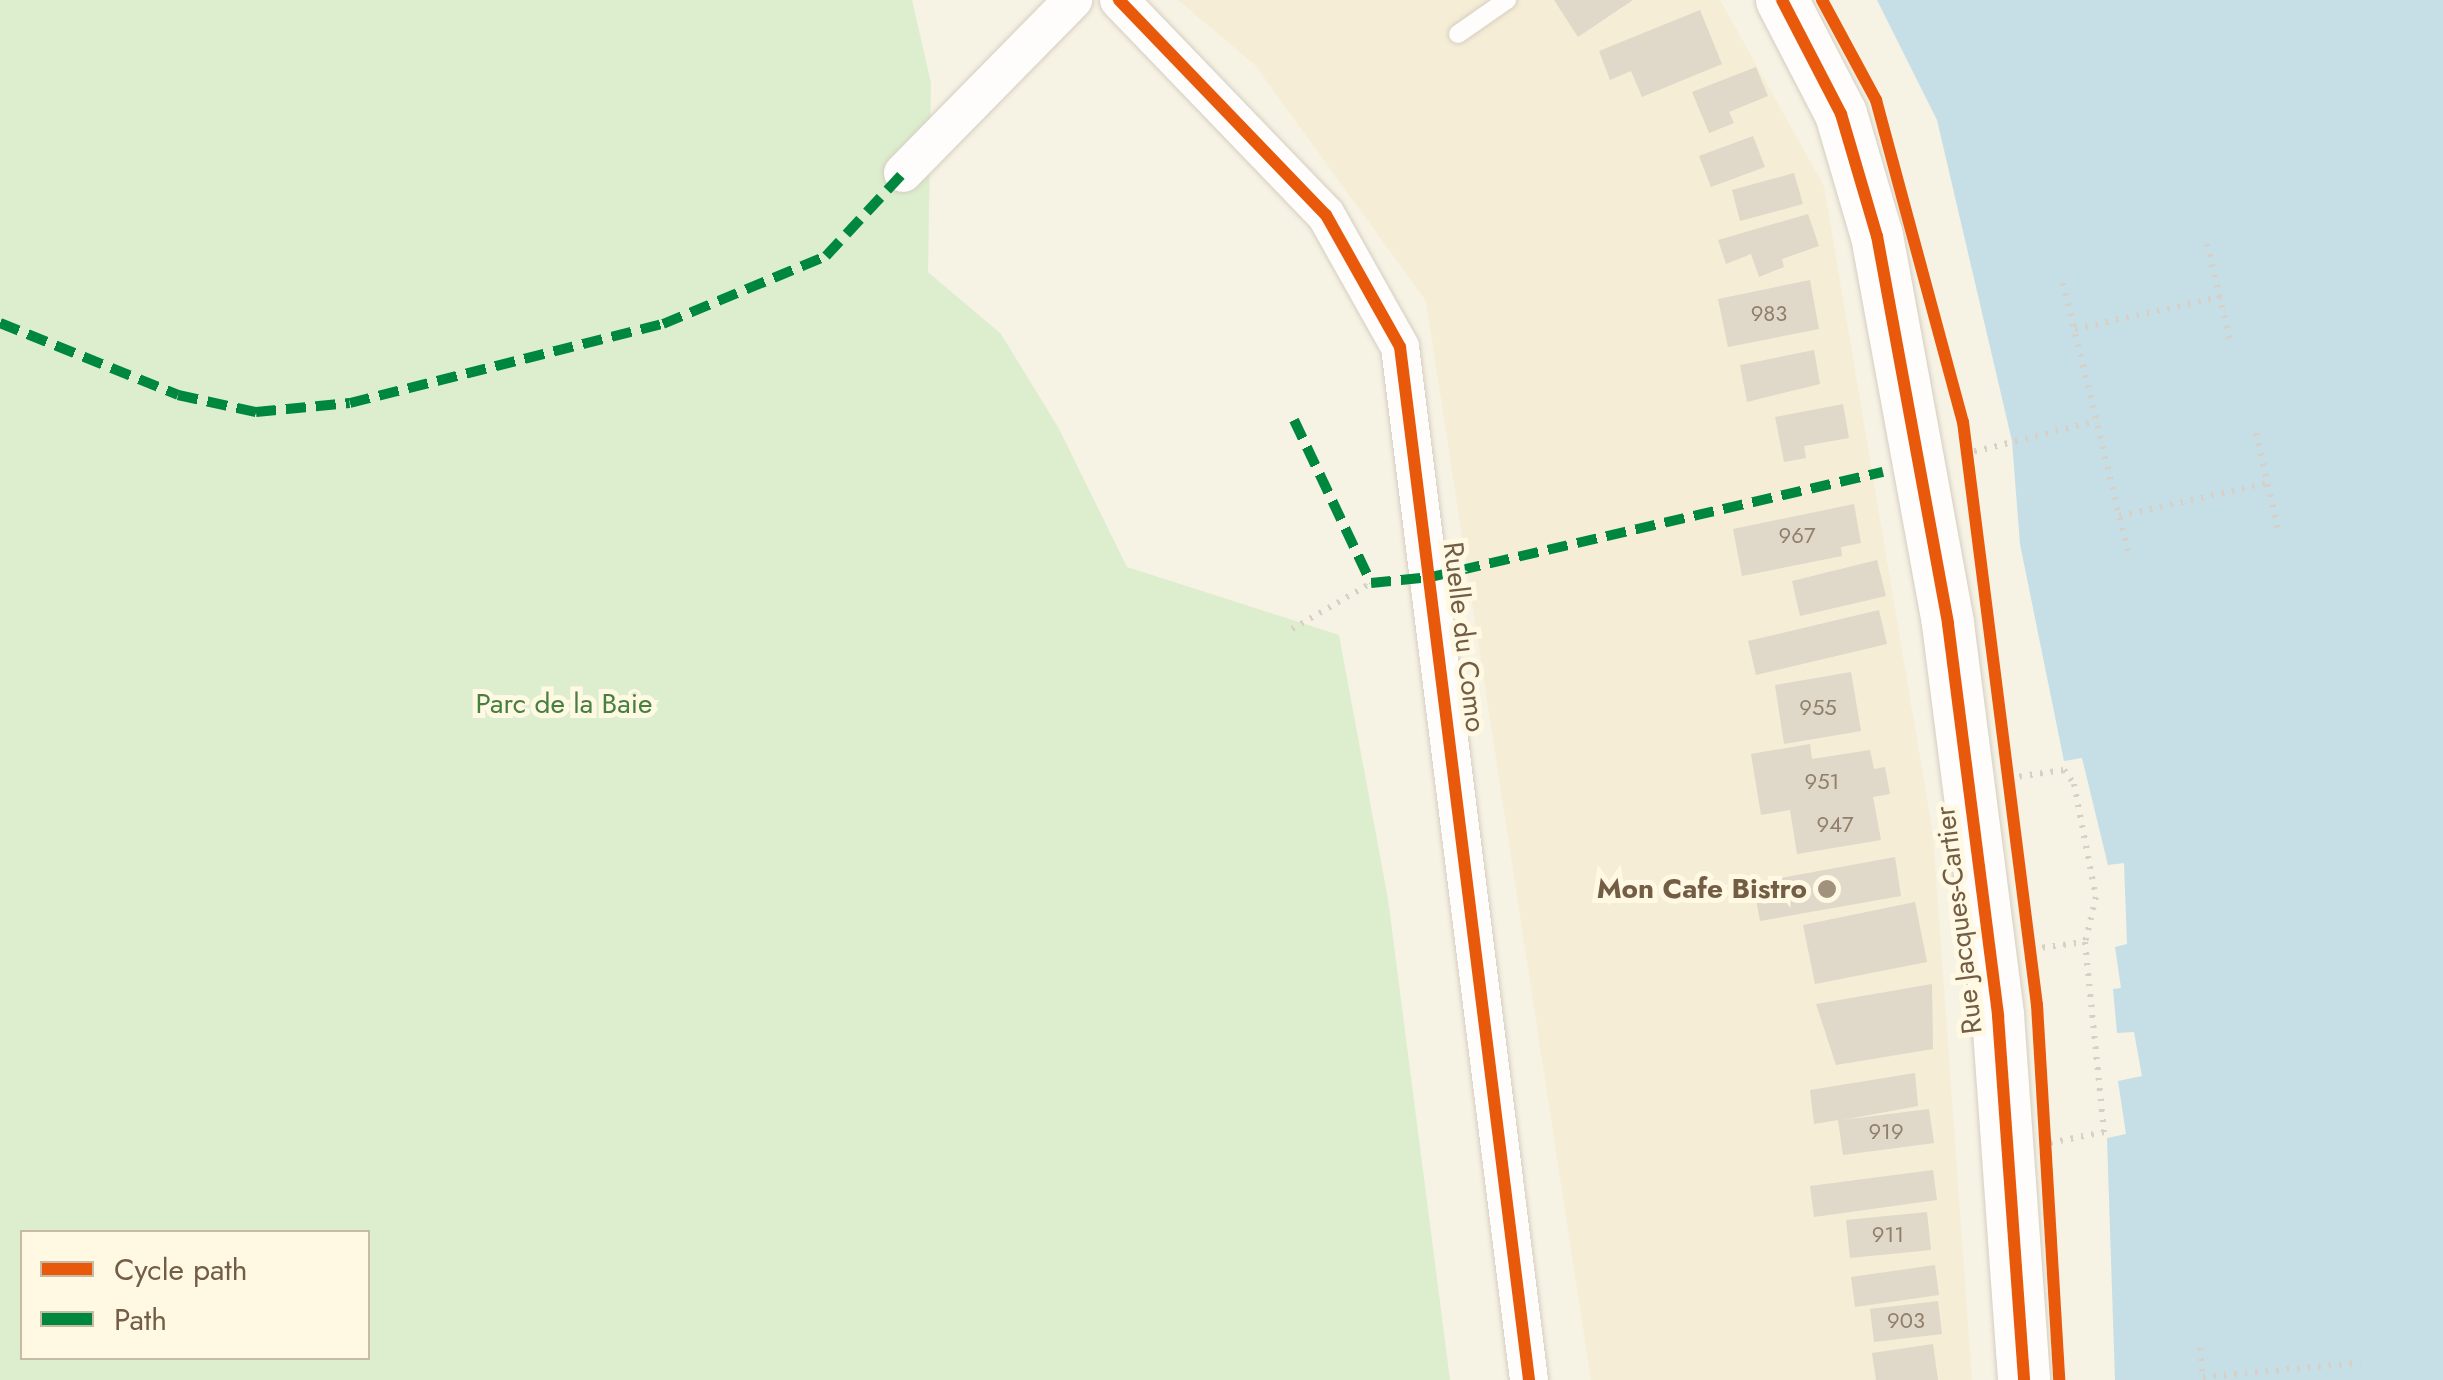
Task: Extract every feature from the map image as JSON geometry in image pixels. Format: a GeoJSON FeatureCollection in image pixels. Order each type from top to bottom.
{"type":"FeatureCollection","features":[{"type":"Feature","properties":{"kind":"street"},"geometry":{"type":"LineString","coordinates":[[903,173],[1073,0]]}},
{"type":"Feature","properties":{"kind":"street","name":"Ruelle du Como"},"geometry":{"type":"LineString","coordinates":[[1119,0],[1326,215],[1400,346],[1530,1380]]}},
{"type":"Feature","properties":{"kind":"street","name":"Rue Jacques-Cartier"},"geometry":{"type":"LineString","coordinates":[[1782,0],[1842,114],[1877,236],[1948,624],[1998,1016],[2024,1380]]}},
{"type":"Feature","properties":{"kind":"lane"},"geometry":{"type":"LineString","coordinates":[[1458,34],[1507,0]]}},
{"type":"Feature","properties":{"kind":"path"},"geometry":{"type":"LineString","coordinates":[[2207,244],[2230,340]]}},
{"type":"Feature","properties":{"kind":"path"},"geometry":{"type":"LineString","coordinates":[[2064,283],[2129,556]]}},
{"type":"Feature","properties":{"kind":"path"},"geometry":{"type":"LineString","coordinates":[[2075,329],[2221,297]]}},
{"type":"Feature","properties":{"kind":"path"},"geometry":{"type":"LineString","coordinates":[[1964,454],[2096,421]]}},
{"type":"Feature","properties":{"kind":"path"},"geometry":{"type":"LineString","coordinates":[[2256,433],[2278,529]]}},
{"type":"Feature","properties":{"kind":"path"},"geometry":{"type":"LineString","coordinates":[[1964,438],[1966,473]]}},
{"type":"Feature","properties":{"kind":"path"},"geometry":{"type":"LineString","coordinates":[[2119,516],[2268,483]]}},
{"type":"Feature","properties":{"kind":"path"},"geometry":{"type":"LineString","coordinates":[[1292,629],[1371,582]]}},
{"type":"Feature","properties":{"kind":"path"},"geometry":{"type":"LineString","coordinates":[[2006,759],[2011,797]]}},
{"type":"Feature","properties":{"kind":"path"},"geometry":{"type":"LineString","coordinates":[[2008,778],[2064,770],[2074,784],[2096,897],[2085,942],[2104,1132],[2048,1144]]}},
{"type":"Feature","properties":{"kind":"path"},"geometry":{"type":"LineString","coordinates":[[2028,930],[2032,968]]}},
{"type":"Feature","properties":{"kind":"path"},"geometry":{"type":"LineString","coordinates":[[2030,949],[2085,942]]}},
{"type":"Feature","properties":{"kind":"path"},"geometry":{"type":"LineString","coordinates":[[2046,1124],[2048,1164]]}},
{"type":"Feature","properties":{"kind":"path"},"geometry":{"type":"LineString","coordinates":[[2200,1348],[2203,1378],[2360,1364]]}},
{"type":"Feature","properties":{"kind":"shaded area"},"geometry":{"type":"Polygon","coordinates":[[[1178,0],[1720,0],[1824,186],[1933,835],[1972,1380],[1591,1380],[1426,301],[1255,65],[1178,0]]]}},
{"type":"Feature","properties":{"kind":"green space","name":"Parc de la Baie"},"geometry":{"type":"Polygon","coordinates":[[[0,0],[912,0],[931,83],[928,272],[1001,334],[1058,427],[1127,567],[1339,635],[1388,899],[1450,1380],[0,1380],[0,0]]]}},
{"type":"Feature","properties":{"kind":"water"},"geometry":{"type":"Polygon","coordinates":[[[1877,0],[2443,0],[2443,1380],[2115,1380],[2107,1138],[2126,1134],[2118,1081],[2142,1076],[2134,1032],[2117,1033],[2113,989],[2121,988],[2115,947],[2127,944],[2124,863],[2108,865],[2082,758],[2064,761],[2020,544],[2012,441],[1937,120],[1877,0]]]}},
{"type":"Feature","properties":{"kind":"building"},"geometry":{"type":"Polygon","coordinates":[[[1554,0],[1633,0],[1578,37],[1554,0]]]}},
{"type":"Feature","properties":{"kind":"building"},"geometry":{"type":"Polygon","coordinates":[[[1700,10],[1722,64],[1642,97],[1631,71],[1610,80],[1599,51],[1700,10]]]}},
{"type":"Feature","properties":{"kind":"building"},"geometry":{"type":"Polygon","coordinates":[[[1756,67],[1768,96],[1729,112],[1734,123],[1709,133],[1692,92],[1756,67]]]}},
{"type":"Feature","properties":{"kind":"building"},"geometry":{"type":"Polygon","coordinates":[[[1753,136],[1765,167],[1711,187],[1699,156],[1753,136]]]}},
{"type":"Feature","properties":{"kind":"building"},"geometry":{"type":"Polygon","coordinates":[[[1794,173],[1803,204],[1740,221],[1732,190],[1794,173]]]}},
{"type":"Feature","properties":{"kind":"building"},"geometry":{"type":"Polygon","coordinates":[[[1808,214],[1819,246],[1782,259],[1784,267],[1759,277],[1751,254],[1726,264],[1718,240],[1808,214]]]}},
{"type":"Feature","properties":{"kind":"building"},"geometry":{"type":"Polygon","coordinates":[[[1810,280],[1819,329],[1728,347],[1718,299],[1810,280]]]}},
{"type":"Feature","properties":{"kind":"building"},"geometry":{"type":"Polygon","coordinates":[[[1814,350],[1820,384],[1747,402],[1740,365],[1814,350]]]}},
{"type":"Feature","properties":{"kind":"building"},"geometry":{"type":"Polygon","coordinates":[[[1843,404],[1849,438],[1804,446],[1806,458],[1784,462],[1775,417],[1843,404]]]}},
{"type":"Feature","properties":{"kind":"building"},"geometry":{"type":"Polygon","coordinates":[[[1854,504],[1861,543],[1841,547],[1842,556],[1742,576],[1733,529],[1854,504]]]}},
{"type":"Feature","properties":{"kind":"building"},"geometry":{"type":"Polygon","coordinates":[[[1877,560],[1886,596],[1800,616],[1792,581],[1877,560]]]}},
{"type":"Feature","properties":{"kind":"building"},"geometry":{"type":"Polygon","coordinates":[[[1879,610],[1887,644],[1756,675],[1748,641],[1879,610]]]}},
{"type":"Feature","properties":{"kind":"building"},"geometry":{"type":"Polygon","coordinates":[[[1851,672],[1861,731],[1784,744],[1775,685],[1851,672]]]}},
{"type":"Feature","properties":{"kind":"building"},"geometry":{"type":"Polygon","coordinates":[[[1810,744],[1812,759],[1870,750],[1874,769],[1885,767],[1890,794],[1873,797],[1881,840],[1797,854],[1790,810],[1761,815],[1751,754],[1810,744]]]}},
{"type":"Feature","properties":{"kind":"building","name":"Mon Cafe Bistro"},"geometry":{"type":"Polygon","coordinates":[[[1895,857],[1901,896],[1760,921],[1753,883],[1895,857]]]}},
{"type":"Feature","properties":{"kind":"building"},"geometry":{"type":"Polygon","coordinates":[[[1915,902],[1927,962],[1815,984],[1803,925],[1915,902]]]}},
{"type":"Feature","properties":{"kind":"building"},"geometry":{"type":"Polygon","coordinates":[[[1932,984],[1933,1049],[1836,1065],[1816,1004],[1932,984]]]}},
{"type":"Feature","properties":{"kind":"building"},"geometry":{"type":"Polygon","coordinates":[[[1915,1073],[1918,1106],[1842,1120],[1929,1109],[1934,1143],[1843,1155],[1838,1120],[1814,1124],[1810,1090],[1915,1073]]]}},
{"type":"Feature","properties":{"kind":"building"},"geometry":{"type":"Polygon","coordinates":[[[1933,1170],[1937,1200],[1814,1217],[1810,1186],[1933,1170]]]}},
{"type":"Feature","properties":{"kind":"building"},"geometry":{"type":"Polygon","coordinates":[[[1927,1212],[1931,1250],[1850,1258],[1846,1220],[1927,1212]]]}},
{"type":"Feature","properties":{"kind":"building"},"geometry":{"type":"Polygon","coordinates":[[[1935,1265],[1939,1295],[1855,1307],[1851,1277],[1935,1265]]]}},
{"type":"Feature","properties":{"kind":"building"},"geometry":{"type":"Polygon","coordinates":[[[1938,1301],[1942,1334],[1874,1342],[1870,1309],[1938,1301]]]}},
{"type":"Feature","properties":{"kind":"building"},"geometry":{"type":"Polygon","coordinates":[[[1933,1344],[1938,1380],[1876,1380],[1872,1353],[1933,1344]]]}},
{"type":"Feature","properties":{"kind":"marked path"},"geometry":{"type":"LineString","coordinates":[[0,323],[178,395],[256,412],[350,403],[663,324],[826,256],[903,173]]}},
{"type":"Feature","properties":{"kind":"marked path"},"geometry":{"type":"LineString","coordinates":[[1294,420],[1371,583],[1431,577],[1883,472]]}},
{"type":"Feature","properties":{"kind":"cycle path"},"geometry":{"type":"LineString","coordinates":[[1119,0],[1326,215],[1400,347],[1529,1380]]}},
{"type":"Feature","properties":{"kind":"cycle path"},"geometry":{"type":"LineString","coordinates":[[1782,0],[1841,114],[1877,236],[1948,624],[1998,1016],[2024,1380]]}},
{"type":"Feature","properties":{"kind":"cycle path"},"geometry":{"type":"LineString","coordinates":[[1822,0],[1876,100],[1963,422],[2037,1005],[2059,1380]]}},
{"type":"Feature","properties":{"kind":"place","name":"Mon Cafe Bistro"},"geometry":{"type":"Point","coordinates":[1827,889]}}]}
